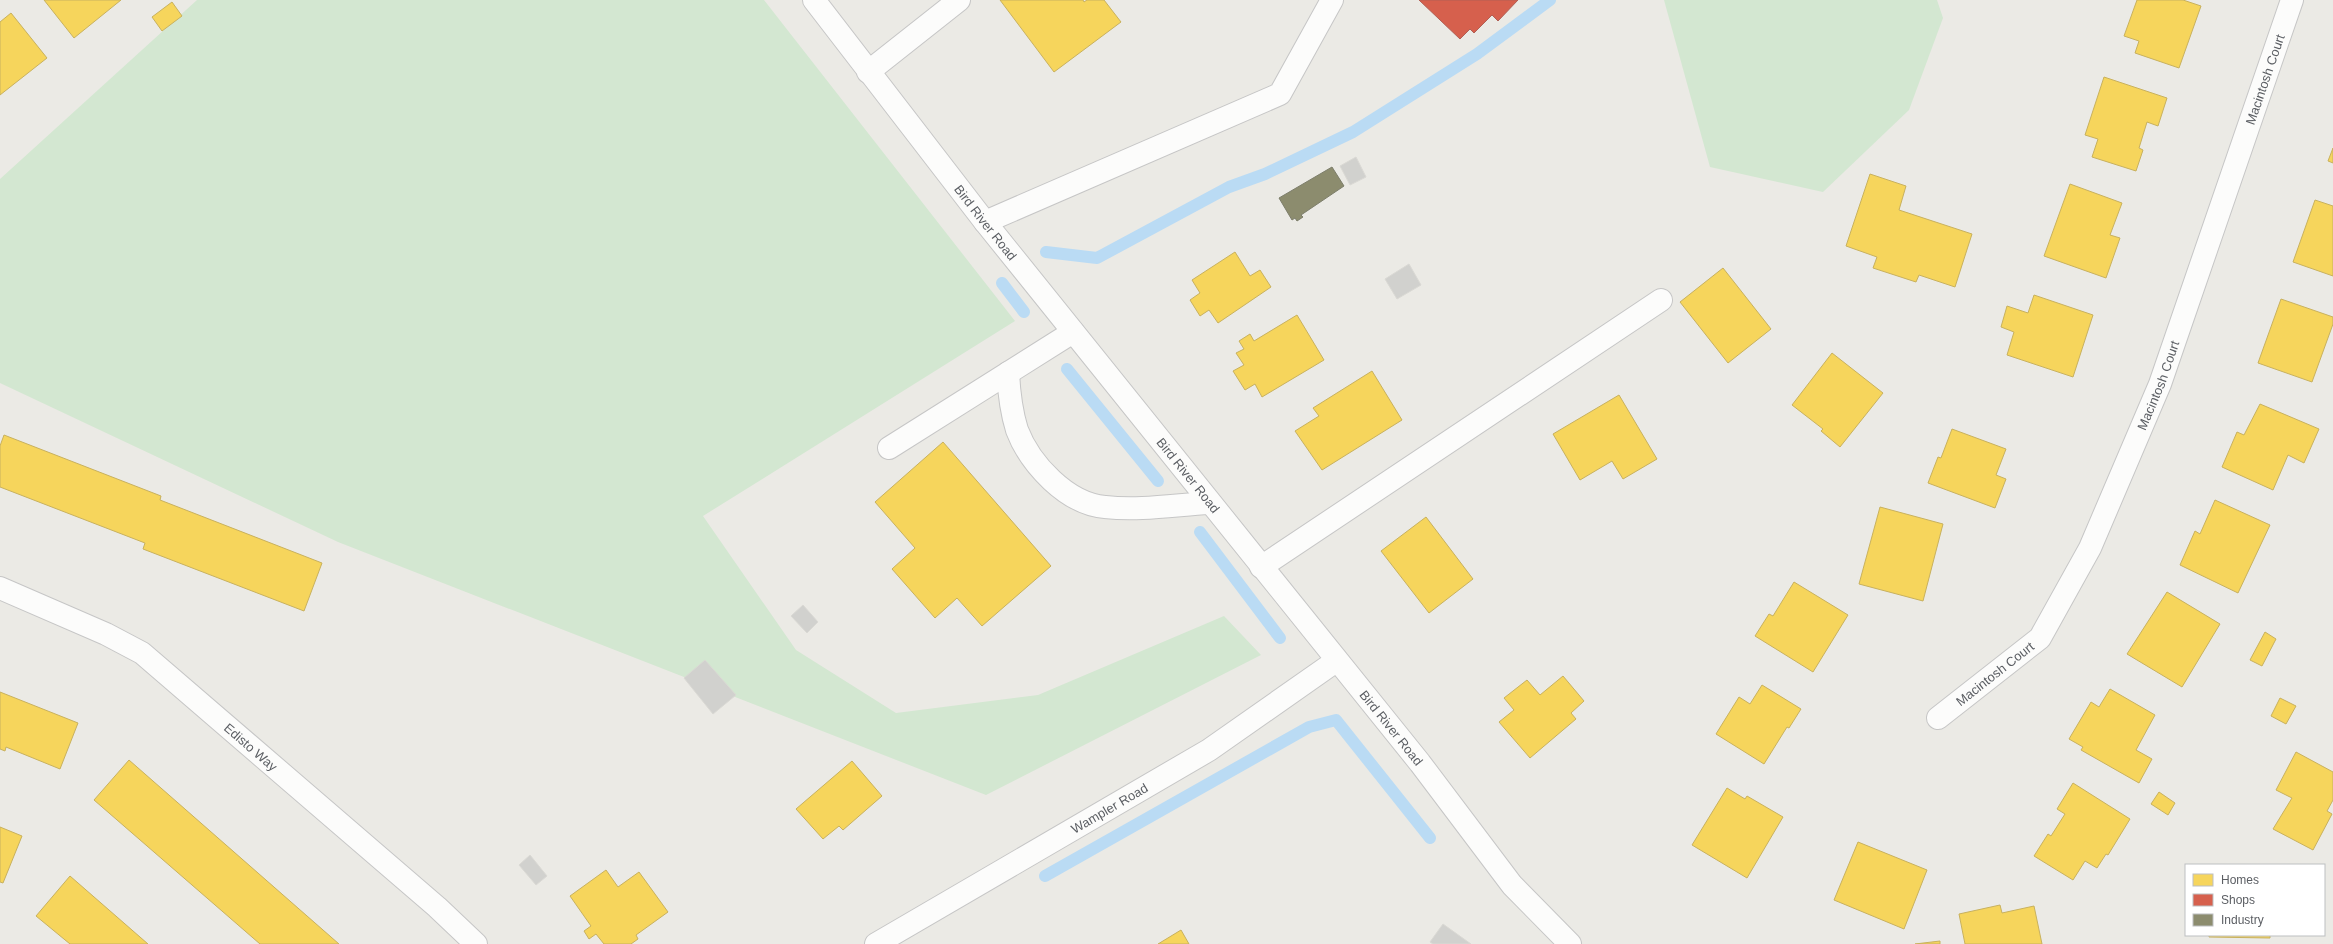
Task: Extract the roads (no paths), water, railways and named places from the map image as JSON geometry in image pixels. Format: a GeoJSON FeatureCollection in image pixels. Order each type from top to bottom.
{"type":"FeatureCollection","features":[{"type":"Feature","properties":{"kind":"street","name":"Bird River Road"},"geometry":{"type":"LineString","coordinates":[[814,0],[985,222],[1336,661],[1420,763],[1512,885],[1570,944]]}},
{"type":"Feature","properties":{"kind":"street"},"geometry":{"type":"LineString","coordinates":[[868,72],[959,0]]}},
{"type":"Feature","properties":{"kind":"street"},"geometry":{"type":"LineString","coordinates":[[985,222],[1280,94],[1332,0]]}},
{"type":"Feature","properties":{"kind":"street","name":"Macintosh Court"},"geometry":{"type":"LineString","coordinates":[[1938,718],[2040,638],[2090,548],[2134,450],[2160,384],[2292,0]]}},
{"type":"Feature","properties":{"kind":"street"},"geometry":{"type":"LineString","coordinates":[[1261,567],[1661,300]]}},
{"type":"Feature","properties":{"kind":"street"},"geometry":{"type":"LineString","coordinates":[[889,448],[1073,332]]}},
{"type":"Feature","properties":{"kind":"street"},"geometry":{"type":"LineString","coordinates":[[1008,373],[1009,398],[1017,430],[1031,458],[1058,485],[1078,499],[1104,507],[1209,503]]}},
{"type":"Feature","properties":{"kind":"street","name":"Edisto Way"},"geometry":{"type":"LineString","coordinates":[[0,588],[106,634],[142,653],[413,886],[476,944]]}},
{"type":"Feature","properties":{"kind":"street","name":"Wampler Road"},"geometry":{"type":"LineString","coordinates":[[876,944],[1209,750],[1336,661]]}},
{"type":"Feature","properties":{"kind":"waterway"},"geometry":{"type":"LineString","coordinates":[[1046,252],[1097,258],[1229,187],[1265,174],[1353,132],[1477,54],[1550,0]]}},
{"type":"Feature","properties":{"kind":"waterway"},"geometry":{"type":"LineString","coordinates":[[1002,283],[1024,312]]}},
{"type":"Feature","properties":{"kind":"waterway"},"geometry":{"type":"LineString","coordinates":[[1067,369],[1158,481]]}},
{"type":"Feature","properties":{"kind":"waterway"},"geometry":{"type":"LineString","coordinates":[[1200,532],[1280,638]]}},
{"type":"Feature","properties":{"kind":"waterway"},"geometry":{"type":"LineString","coordinates":[[1045,876],[1309,727],[1336,720],[1430,838]]}}]}
